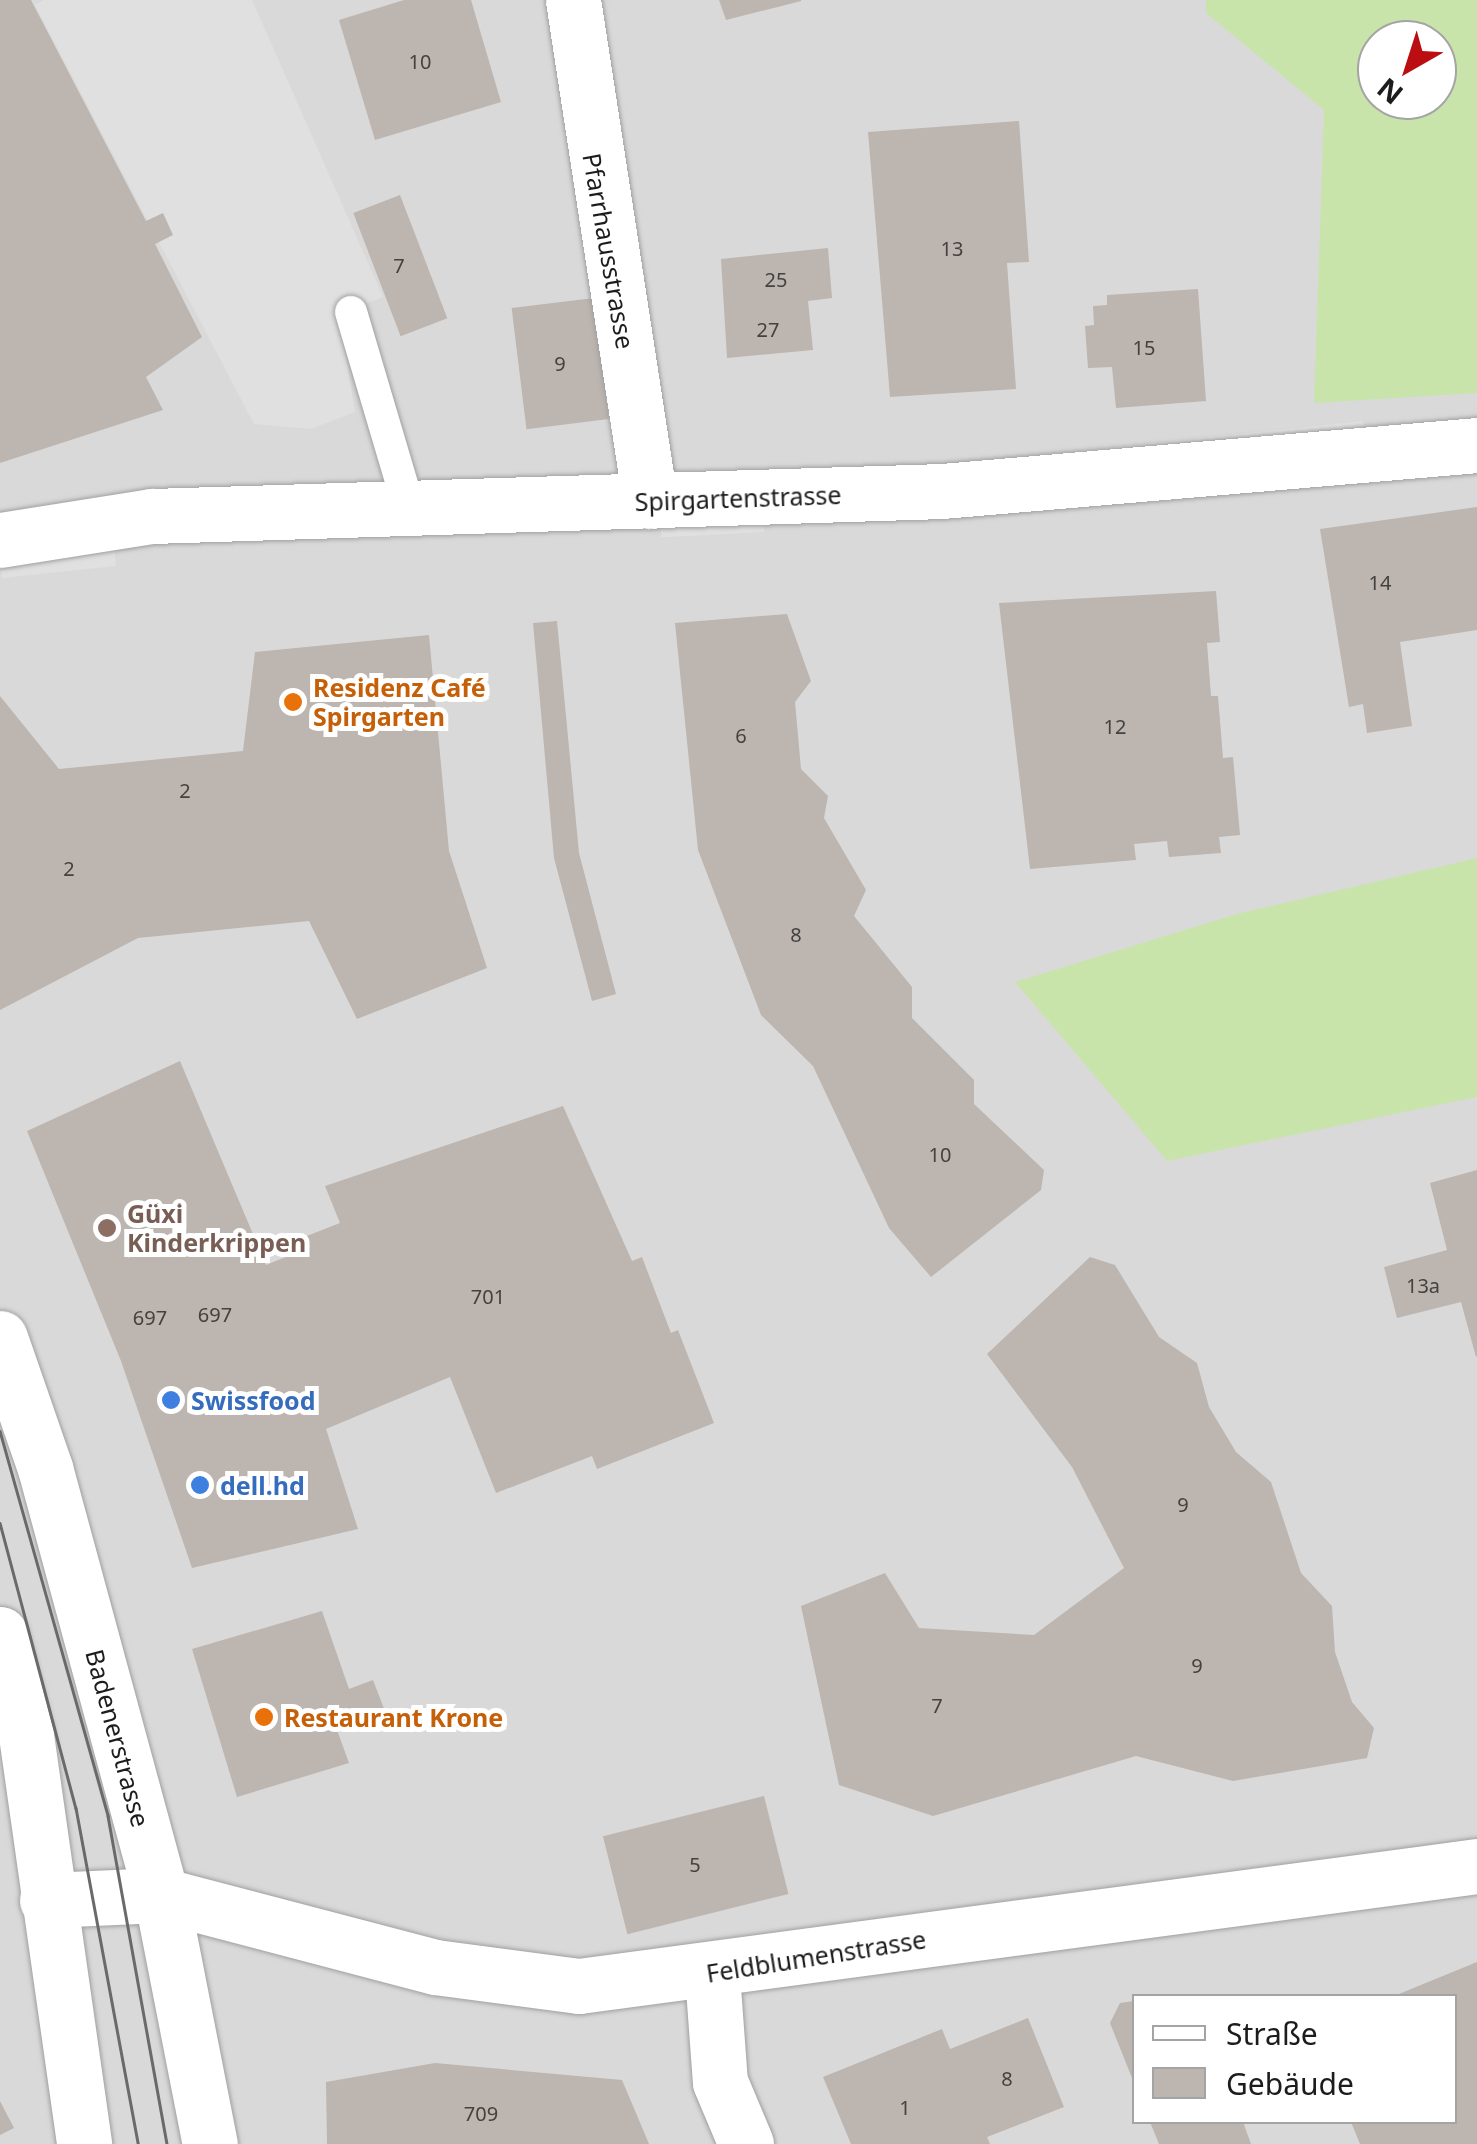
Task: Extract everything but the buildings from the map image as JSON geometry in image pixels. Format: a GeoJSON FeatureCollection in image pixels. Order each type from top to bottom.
{"type":"FeatureCollection","features":[{"type":"Feature","properties":{"kind":"street","name":"Pfarrhausstrasse"},"geometry":{"type":"LineString","coordinates":[[573,0],[650,501]]}},
{"type":"Feature","properties":{"kind":"street","name":"Spirgartenstrasse"},"geometry":{"type":"LineString","coordinates":[[0,540],[152,516],[408,504],[942,492],[1477,445]]}},
{"type":"Feature","properties":{"kind":"street","name":"Badenerstrasse"},"geometry":{"type":"LineString","coordinates":[[0,1338],[45,1468],[161,1895],[210,2144]]}},
{"type":"Feature","properties":{"kind":"street"},"geometry":{"type":"LineString","coordinates":[[0,1634],[26,1735],[84,2144]]}},
{"type":"Feature","properties":{"kind":"street","name":"Feldblumenstrasse"},"geometry":{"type":"LineString","coordinates":[[47,1900],[161,1895],[435,1968],[579,1986],[712,1974],[1477,1866]]}},
{"type":"Feature","properties":{"kind":"street"},"geometry":{"type":"LineString","coordinates":[[712,1974],[720,2082],[746,2144]]}},
{"type":"Feature","properties":{"kind":"lane"},"geometry":{"type":"LineString","coordinates":[[351,312],[408,504]]}},
{"type":"Feature","properties":{"kind":"shaded area"},"geometry":{"type":"Polygon","coordinates":[[[0,0],[1477,0],[1477,2144],[0,2144],[0,0]]]}},
{"type":"Feature","properties":{"kind":"shaded area"},"geometry":{"type":"Polygon","coordinates":[[[44,0],[252,0],[383,297],[339,314],[355,412],[311,429],[254,424],[35,5],[44,0]]]}},
{"type":"Feature","properties":{"kind":"shaded area"},"geometry":{"type":"Polygon","coordinates":[[[1363,421],[1365,440],[1015,477],[1013,458],[1363,421]]]}},
{"type":"Feature","properties":{"kind":"shaded area"},"geometry":{"type":"Polygon","coordinates":[[[763,511],[764,532],[661,537],[660,516],[763,511]]]}},
{"type":"Feature","properties":{"kind":"shaded area"},"geometry":{"type":"Polygon","coordinates":[[[114,546],[116,566],[2,578],[0,558],[114,546]]]}},
{"type":"Feature","properties":{"kind":"green space"},"geometry":{"type":"Polygon","coordinates":[[[1206,0],[1477,0],[1477,393],[1314,403],[1324,110],[1206,13],[1206,0]]]}},
{"type":"Feature","properties":{"kind":"green space"},"geometry":{"type":"Polygon","coordinates":[[[1477,858],[1477,1097],[1167,1161],[1015,982],[1237,914],[1477,858]]]}},
{"type":"Feature","properties":{"kind":"tram line"},"geometry":{"type":"LineString","coordinates":[[0,1431],[108,1816],[167,2144]]}},
{"type":"Feature","properties":{"kind":"tram line"},"geometry":{"type":"LineString","coordinates":[[0,1523],[76,1808],[138,2144]]}},
{"type":"Feature","properties":{"kind":"place","name":"Residenz Café Spirgarten"},"geometry":{"type":"Point","coordinates":[293,702]}},
{"type":"Feature","properties":{"kind":"place","name":"Güxi Kinderkrippen"},"geometry":{"type":"Point","coordinates":[107,1228]}},
{"type":"Feature","properties":{"kind":"place","name":"Swissfood"},"geometry":{"type":"Point","coordinates":[171,1400]}},
{"type":"Feature","properties":{"kind":"place","name":"dell.hd"},"geometry":{"type":"Point","coordinates":[200,1485]}},
{"type":"Feature","properties":{"kind":"place","name":"Restaurant Krone"},"geometry":{"type":"Point","coordinates":[264,1717]}}]}
